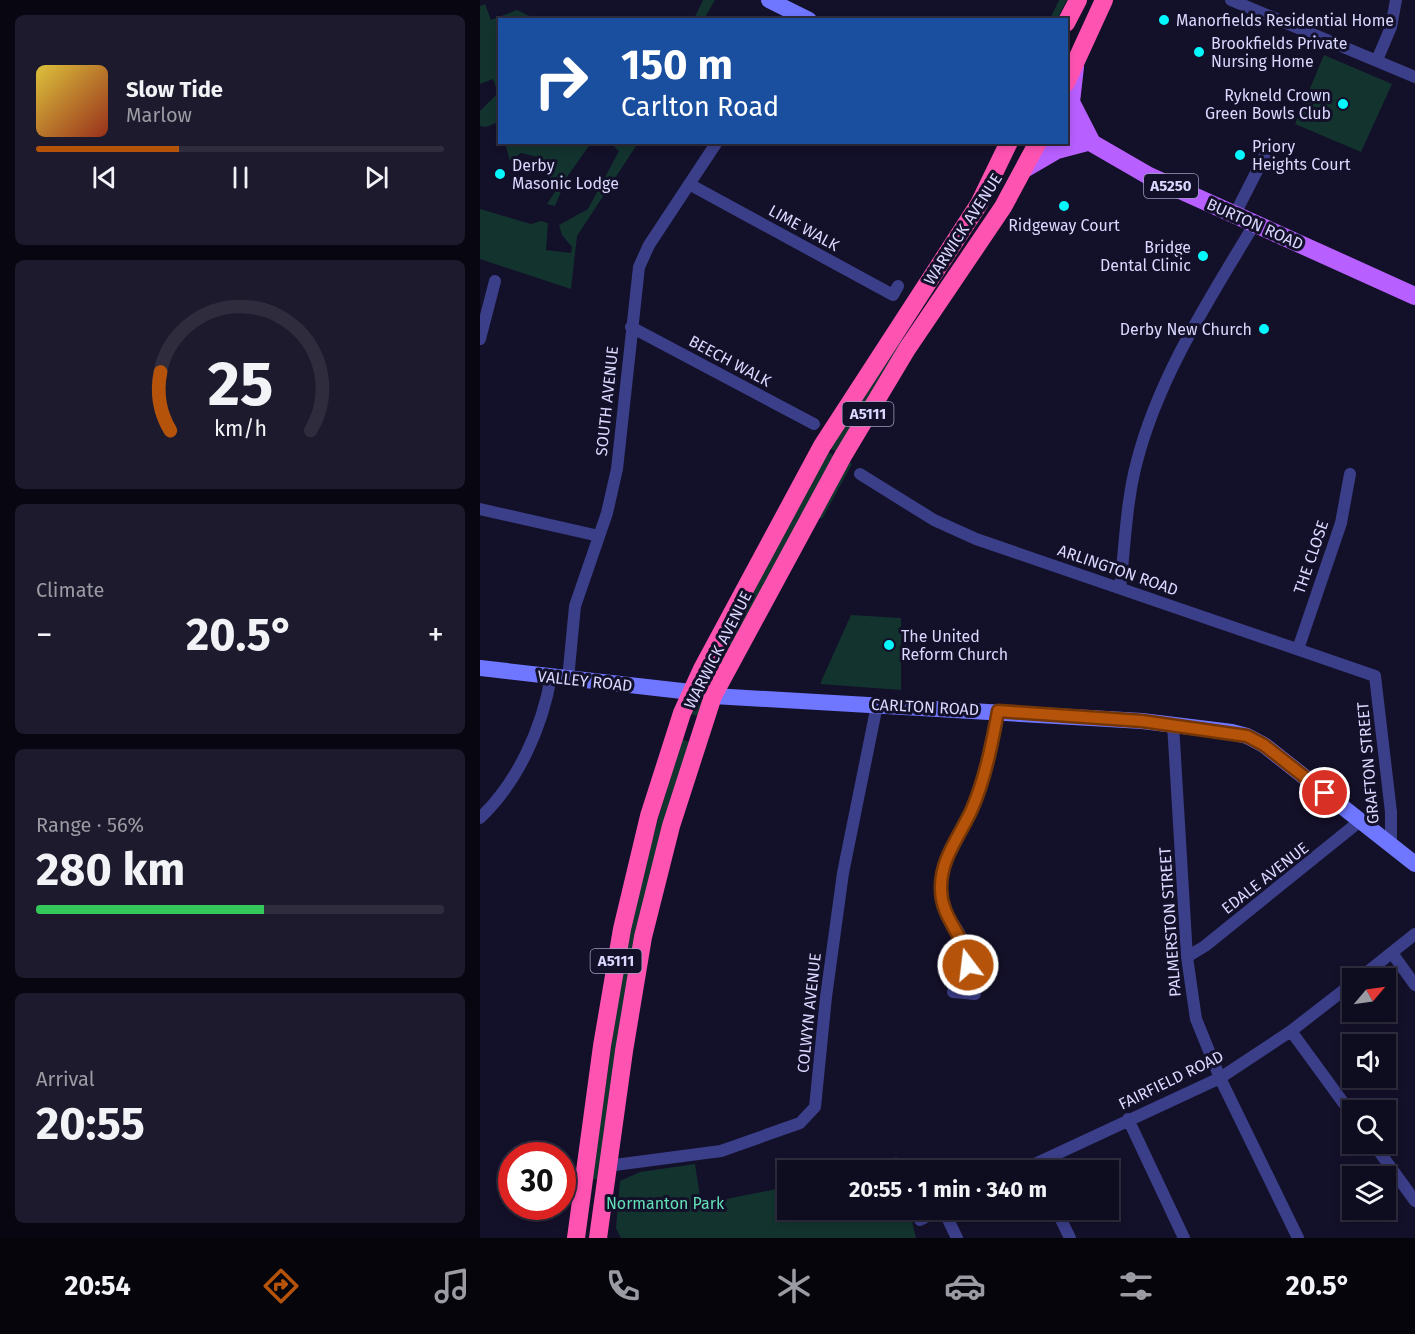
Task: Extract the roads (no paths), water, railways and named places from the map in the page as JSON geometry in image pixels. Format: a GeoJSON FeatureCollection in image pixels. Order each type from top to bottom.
{"type":"FeatureCollection","features":[{"type":"Feature","properties":{"kind":"highway"},"geometry":{"type":"LineString","coordinates":[[1068,19],[1078,0]]}},
{"type":"Feature","properties":{"kind":"highway"},"geometry":{"type":"LineString","coordinates":[[1068,78],[1104,0]]}},
{"type":"Feature","properties":{"kind":"highway","name":"WARWICK AVENUE"},"geometry":{"type":"LineString","coordinates":[[576,1238],[599,1067],[622,929],[650,816],[691,692],[822,446],[979,204],[1008,144]]}},
{"type":"Feature","properties":{"kind":"highway","name":"A5111"},"geometry":{"type":"LineString","coordinates":[[979,204],[1005,180],[1026,144]]}},
{"type":"Feature","properties":{"kind":"highway","name":"WARWICK AVENUE"},"geometry":{"type":"LineString","coordinates":[[598,1238],[626,1040],[655,882],[686,775],[713,696],[843,456],[907,349],[1003,207],[1037,144]]}},
{"type":"Feature","properties":{"kind":"main road"},"geometry":{"type":"LineString","coordinates":[[1026,168],[1057,150],[1091,141],[1071,102],[1075,65]]}},
{"type":"Feature","properties":{"kind":"main road","name":"BURTON ROAD"},"geometry":{"type":"LineString","coordinates":[[1068,129],[1149,176],[1415,296]]}},
{"type":"Feature","properties":{"kind":"street"},"geometry":{"type":"LineString","coordinates":[[769,0],[802,18]]}},
{"type":"Feature","properties":{"kind":"street"},"geometry":{"type":"LineString","coordinates":[[1231,0],[1415,77]]}},
{"type":"Feature","properties":{"kind":"street"},"geometry":{"type":"LineString","coordinates":[[1377,60],[1391,27],[1396,0]]}},
{"type":"Feature","properties":{"kind":"street","name":"SOUTH AVENUE"},"geometry":{"type":"LineString","coordinates":[[568,679],[575,606],[609,506],[617,469],[632,327],[642,258],[716,144]]}},
{"type":"Feature","properties":{"kind":"street"},"geometry":{"type":"LineString","coordinates":[[1234,216],[1265,155]]}},
{"type":"Feature","properties":{"kind":"street","name":"LIME WALK"},"geometry":{"type":"LineString","coordinates":[[689,184],[893,295],[898,286]]}},
{"type":"Feature","properties":{"kind":"street"},"geometry":{"type":"LineString","coordinates":[[1120,588],[1134,472],[1152,417],[1197,322],[1255,223]]}},
{"type":"Feature","properties":{"kind":"street"},"geometry":{"type":"LineString","coordinates":[[480,339],[495,281]]}},
{"type":"Feature","properties":{"kind":"street","name":"BEECH WALK"},"geometry":{"type":"LineString","coordinates":[[632,327],[814,424]]}},
{"type":"Feature","properties":{"kind":"street","name":"ARLINGTON ROAD"},"geometry":{"type":"LineString","coordinates":[[860,474],[954,530],[1376,676]]}},
{"type":"Feature","properties":{"kind":"street","name":"THE CLOSE"},"geometry":{"type":"LineString","coordinates":[[1298,649],[1341,523],[1350,474]]}},
{"type":"Feature","properties":{"kind":"street"},"geometry":{"type":"LineString","coordinates":[[480,509],[599,536]]}},
{"type":"Feature","properties":{"kind":"street","name":"VALLEY ROAD"},"geometry":{"type":"LineString","coordinates":[[480,668],[691,692]]}},
{"type":"Feature","properties":{"kind":"street","name":"GRAFTON STREET"},"geometry":{"type":"LineString","coordinates":[[1376,676],[1391,812],[1391,847]]}},
{"type":"Feature","properties":{"kind":"street"},"geometry":{"type":"LineString","coordinates":[[480,818],[517,771],[542,713],[550,677]]}},
{"type":"Feature","properties":{"kind":"street","name":"CARLTON ROAD"},"geometry":{"type":"LineString","coordinates":[[713,696],[998,711],[1173,724],[1247,736],[1264,745],[1415,864]]}},
{"type":"Feature","properties":{"kind":"street","name":"COLWYN AVENUE"},"geometry":{"type":"LineString","coordinates":[[608,1166],[721,1151],[800,1123],[815,1107],[826,997],[843,873],[877,705]]}},
{"type":"Feature","properties":{"kind":"street"},"geometry":{"type":"LineString","coordinates":[[964,992],[968,974],[966,950],[956,927],[944,911],[941,878],[946,857],[972,808],[992,743],[998,711]]}},
{"type":"Feature","properties":{"kind":"street","name":"PALMERSTON STREET"},"geometry":{"type":"LineString","coordinates":[[1173,724],[1187,957],[1196,1020],[1220,1078],[1298,1238]]}},
{"type":"Feature","properties":{"kind":"street","name":"EDALE AVENUE"},"geometry":{"type":"LineString","coordinates":[[1187,957],[1235,923],[1360,821]]}},
{"type":"Feature","properties":{"kind":"street"},"geometry":{"type":"LineString","coordinates":[[1373,968],[1415,934]]}},
{"type":"Feature","properties":{"kind":"street"},"geometry":{"type":"LineString","coordinates":[[1392,953],[1415,985]]}},
{"type":"Feature","properties":{"kind":"street","name":"FAIRFIELD ROAD"},"geometry":{"type":"LineString","coordinates":[[1050,1160],[1128,1119],[1220,1078],[1291,1031],[1342,992]]}},
{"type":"Feature","properties":{"kind":"street"},"geometry":{"type":"LineString","coordinates":[[1291,1031],[1342,1101]]}},
{"type":"Feature","properties":{"kind":"street"},"geometry":{"type":"LineString","coordinates":[[1128,1119],[1184,1238]]}},
{"type":"Feature","properties":{"kind":"street"},"geometry":{"type":"LineString","coordinates":[[1381,1154],[1415,1202]]}},
{"type":"Feature","properties":{"kind":"street"},"geometry":{"type":"LineString","coordinates":[[948,1220],[957,1238]]}},
{"type":"Feature","properties":{"kind":"street"},"geometry":{"type":"LineString","coordinates":[[1061,1220],[1070,1238]]}},
{"type":"Feature","properties":{"kind":"place","name":"Manorfields Residential Home"},"geometry":{"type":"Point","coordinates":[1164,20]}},
{"type":"Feature","properties":{"kind":"place","name":"Brookfields Private Nursing Home"},"geometry":{"type":"Point","coordinates":[1199,52]}},
{"type":"Feature","properties":{"kind":"place","name":"Rykneld Crown Green Bowls Club"},"geometry":{"type":"Point","coordinates":[1343,104]}},
{"type":"Feature","properties":{"kind":"place","name":"Priory Heights Court"},"geometry":{"type":"Point","coordinates":[1240,155]}},
{"type":"Feature","properties":{"kind":"place","name":"Derby Masonic Lodge"},"geometry":{"type":"Point","coordinates":[500,174]}},
{"type":"Feature","properties":{"kind":"place","name":"Ridgeway Court"},"geometry":{"type":"Point","coordinates":[1064,206]}},
{"type":"Feature","properties":{"kind":"place","name":"Bridge Dental Clinic"},"geometry":{"type":"Point","coordinates":[1203,256]}},
{"type":"Feature","properties":{"kind":"place","name":"Derby New Church"},"geometry":{"type":"Point","coordinates":[1264,329]}},
{"type":"Feature","properties":{"kind":"place","name":"The United Reform Church"},"geometry":{"type":"Point","coordinates":[889,645]}},
{"type":"Feature","properties":{"kind":"park label","name":"Normanton Park"},"geometry":{"type":"Point","coordinates":[665,1203]}}]}
